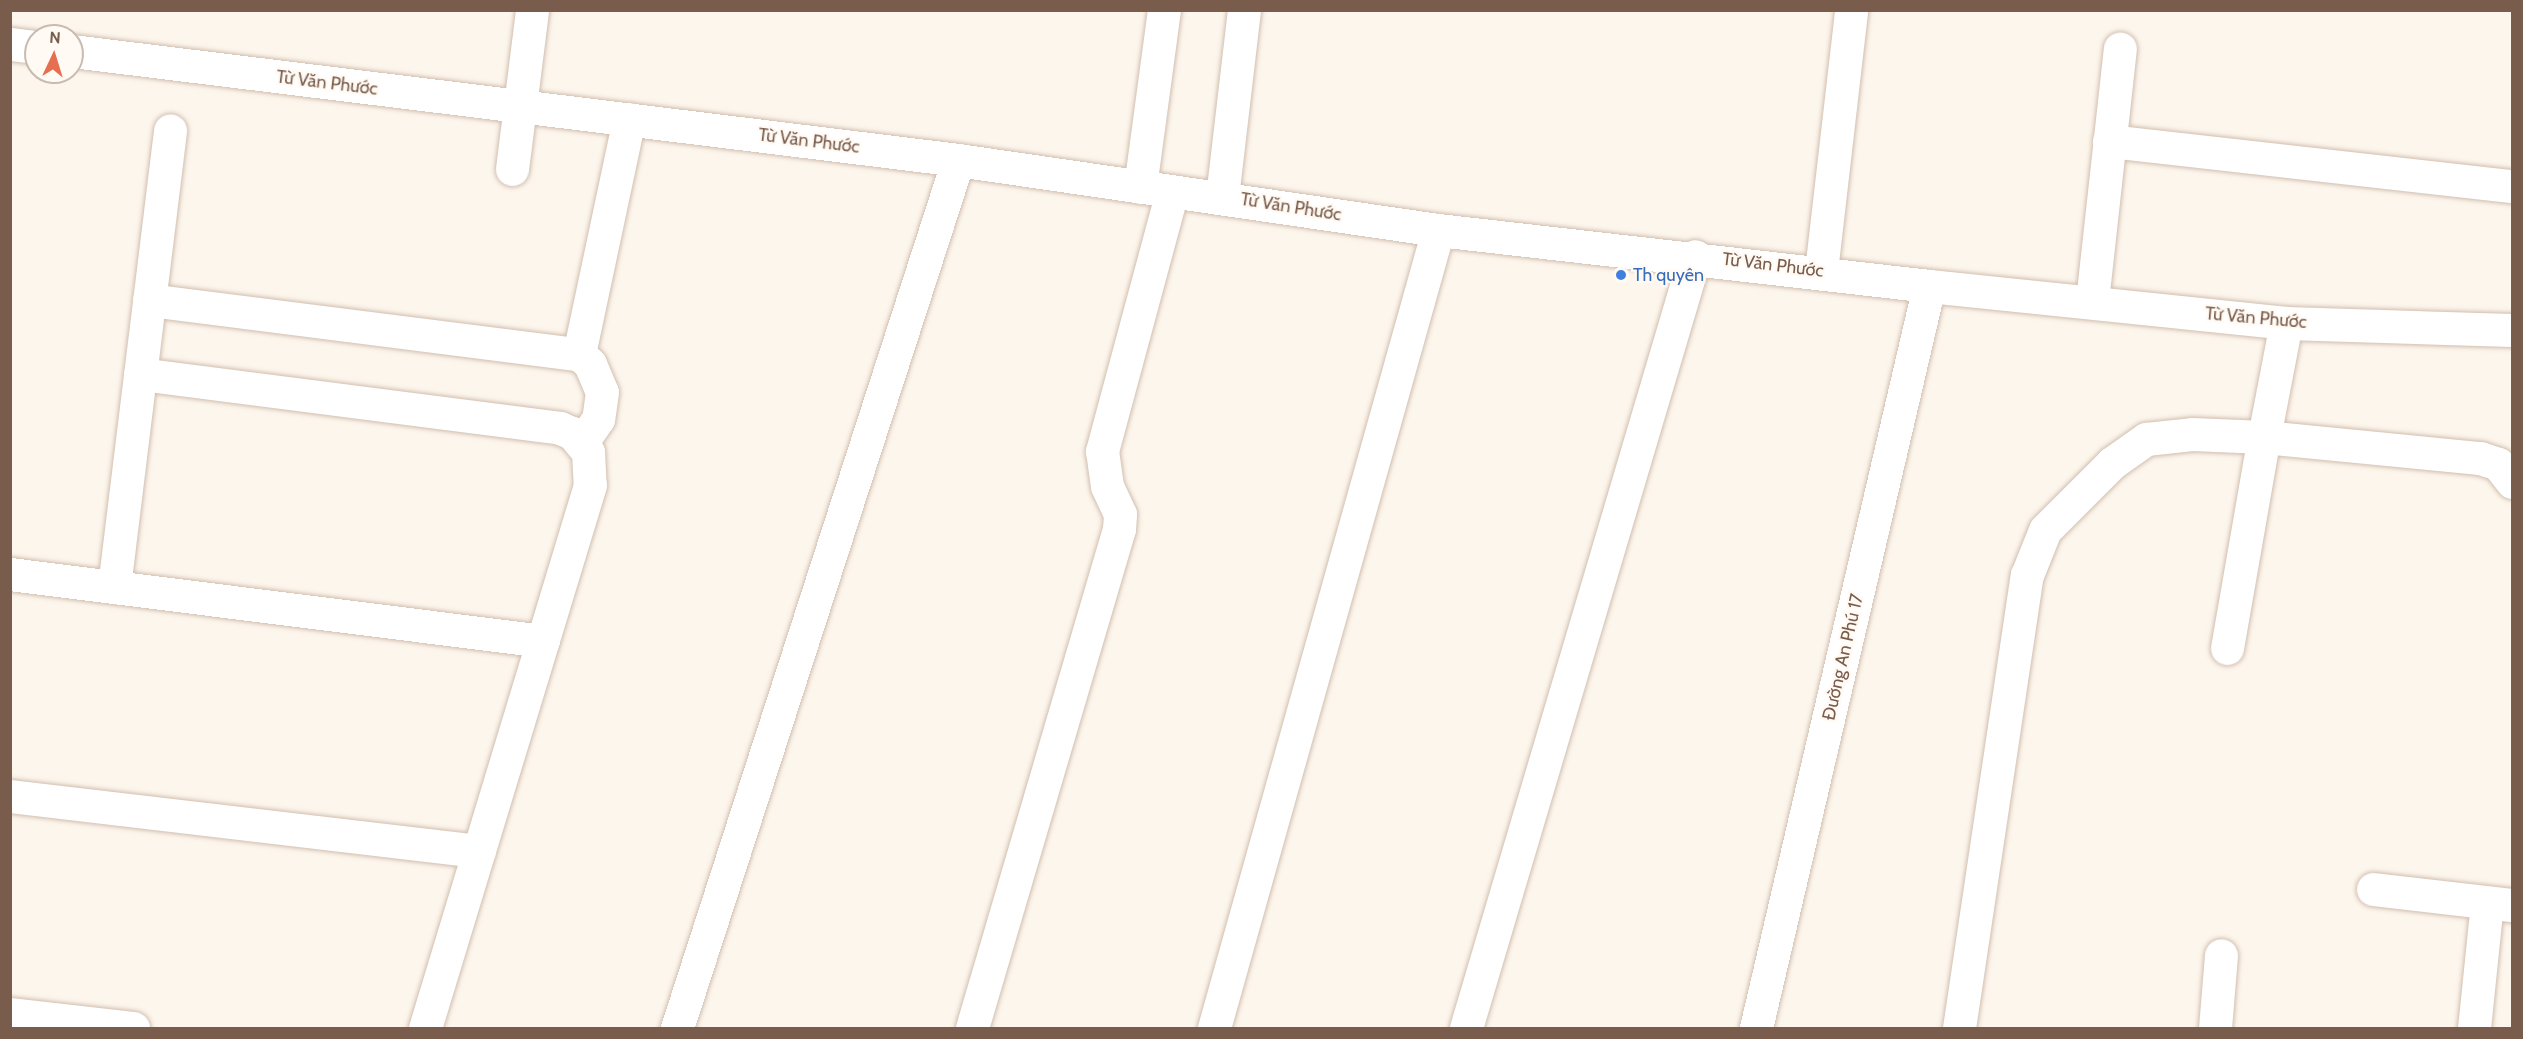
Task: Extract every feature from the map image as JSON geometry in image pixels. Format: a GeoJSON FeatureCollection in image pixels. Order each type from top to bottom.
{"type":"FeatureCollection","features":[{"type":"Feature","properties":{"kind":"street"},"geometry":{"type":"LineString","coordinates":[[512,169],[532,10]]}},
{"type":"Feature","properties":{"kind":"street"},"geometry":{"type":"LineString","coordinates":[[1140,187],[1164,10]]}},
{"type":"Feature","properties":{"kind":"street"},"geometry":{"type":"LineString","coordinates":[[1222,197],[1244,10]]}},
{"type":"Feature","properties":{"kind":"street"},"geometry":{"type":"LineString","coordinates":[[1821,271],[1851,10]]}},
{"type":"Feature","properties":{"kind":"street"},"geometry":{"type":"LineString","coordinates":[[2092,301],[2120,49]]}},
{"type":"Feature","properties":{"kind":"street","name":"Từ Văn Phước"},"geometry":{"type":"LineString","coordinates":[[84,52],[958,160],[1438,230],[1695,256],[1929,286],[2092,301],[2286,323],[2512,330]]}},
{"type":"Feature","properties":{"kind":"street"},"geometry":{"type":"LineString","coordinates":[[579,354],[629,119]]}},
{"type":"Feature","properties":{"kind":"street"},"geometry":{"type":"LineString","coordinates":[[114,587],[170,130]]}},
{"type":"Feature","properties":{"kind":"street"},"geometry":{"type":"LineString","coordinates":[[2109,141],[2512,186]]}},
{"type":"Feature","properties":{"kind":"street"},"geometry":{"type":"LineString","coordinates":[[677,1029],[958,160]]}},
{"type":"Feature","properties":{"kind":"street"},"geometry":{"type":"LineString","coordinates":[[972,1029],[1119,529],[1120,514],[1107,486],[1102,451],[1172,191]]}},
{"type":"Feature","properties":{"kind":"street"},"geometry":{"type":"LineString","coordinates":[[1214,1029],[1438,230]]}},
{"type":"Feature","properties":{"kind":"street"},"geometry":{"type":"LineString","coordinates":[[1466,1029],[1695,256]]}},
{"type":"Feature","properties":{"kind":"street","name":"Đường An Phú 17"},"geometry":{"type":"LineString","coordinates":[[1756,1029],[1929,286]]}},
{"type":"Feature","properties":{"kind":"street"},"geometry":{"type":"LineString","coordinates":[[149,300],[579,354],[590,364],[602,392],[598,419],[582,441]]}},
{"type":"Feature","properties":{"kind":"street"},"geometry":{"type":"LineString","coordinates":[[2227,648],[2286,323]]}},
{"type":"Feature","properties":{"kind":"street"},"geometry":{"type":"LineString","coordinates":[[140,374],[560,428],[582,441],[592,463],[590,485],[425,1029]]}},
{"type":"Feature","properties":{"kind":"street"},"geometry":{"type":"LineString","coordinates":[[1959,1029],[2027,575],[2045,530],[2112,463],[2146,439],[2192,434],[2264,437],[2480,458],[2498,464],[2512,482]]}},
{"type":"Feature","properties":{"kind":"street"},"geometry":{"type":"LineString","coordinates":[[10,574],[543,641]]}},
{"type":"Feature","properties":{"kind":"street"},"geometry":{"type":"LineString","coordinates":[[10,796],[479,851]]}},
{"type":"Feature","properties":{"kind":"street"},"geometry":{"type":"LineString","coordinates":[[2373,889],[2500,904],[2474,1029]]}},
{"type":"Feature","properties":{"kind":"street"},"geometry":{"type":"LineString","coordinates":[[2215,1029],[2221,955]]}},
{"type":"Feature","properties":{"kind":"street"},"geometry":{"type":"LineString","coordinates":[[10,1014],[133,1029]]}},
{"type":"Feature","properties":{"kind":"place","name":"Th quyên"},"geometry":{"type":"Point","coordinates":[1621,275]}}]}
